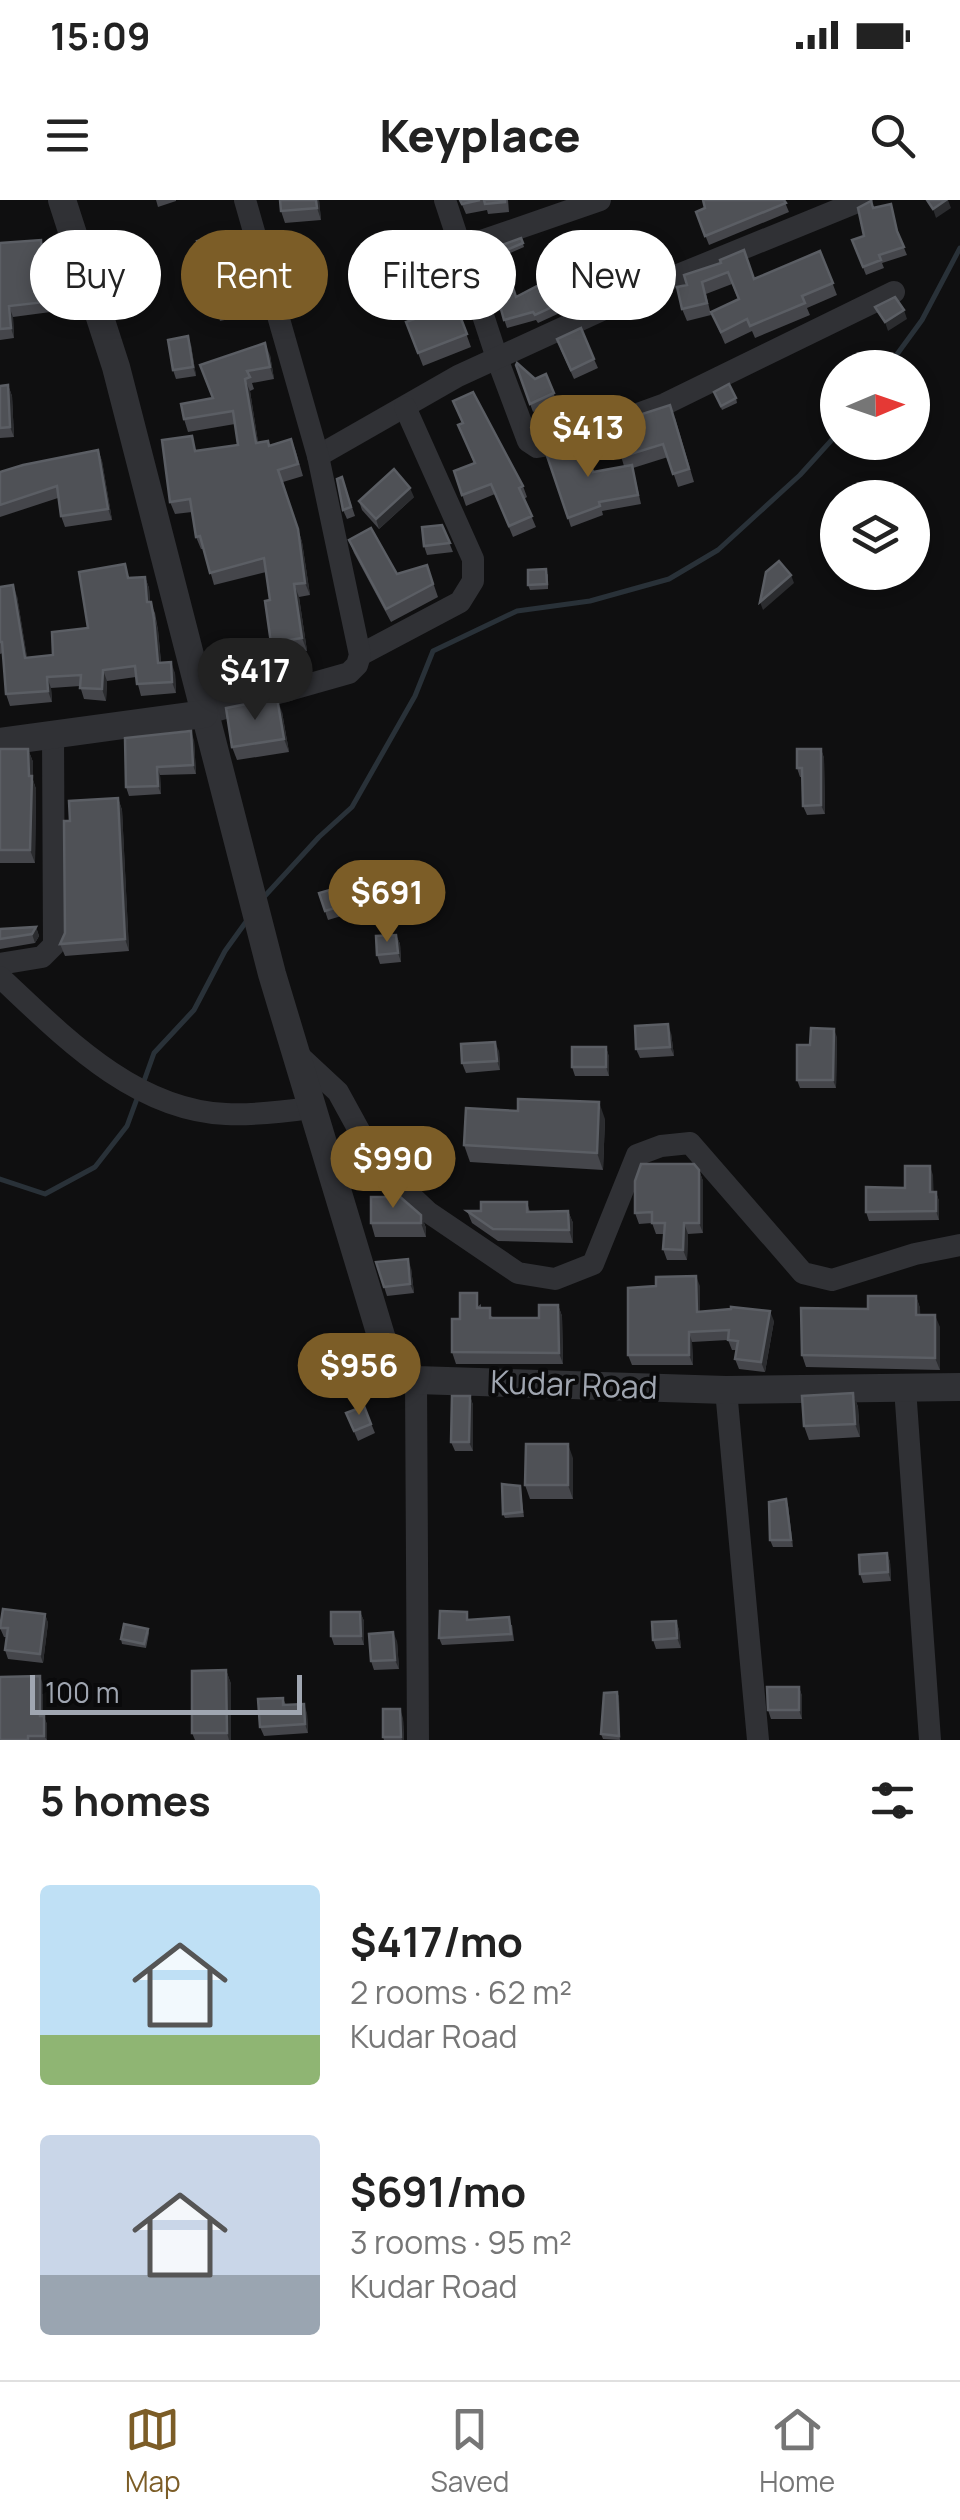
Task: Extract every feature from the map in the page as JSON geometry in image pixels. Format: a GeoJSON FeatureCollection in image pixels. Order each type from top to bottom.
{"type":"FeatureCollection","features":[{"type":"Feature","properties":{"kind":"street"},"geometry":{"type":"LineString","coordinates":[[62,200],[116,366],[310,1108],[388,1359],[405,1376],[416,1380],[418,1740]]}},
{"type":"Feature","properties":{"kind":"street"},"geometry":{"type":"LineString","coordinates":[[0,742],[204,714],[349,674],[357,665],[360,656],[318,456],[245,200]]}},
{"type":"Feature","properties":{"kind":"street"},"geometry":{"type":"LineString","coordinates":[[445,200],[455,230]]}},
{"type":"Feature","properties":{"kind":"street"},"geometry":{"type":"LineString","coordinates":[[513,230],[600,200]]}},
{"type":"Feature","properties":{"kind":"street"},"geometry":{"type":"LineString","coordinates":[[318,456],[458,376],[498,361],[678,275],[862,200]]}},
{"type":"Feature","properties":{"kind":"street"},"geometry":{"type":"LineString","coordinates":[[485,320],[528,441],[544,447],[665,404],[894,292]]}},
{"type":"Feature","properties":{"kind":"street"},"geometry":{"type":"LineString","coordinates":[[360,656],[460,602],[473,581],[473,559],[405,407]]}},
{"type":"Feature","properties":{"kind":"street"},"geometry":{"type":"LineString","coordinates":[[0,964],[42,957],[54,945],[52,734]]}},
{"type":"Feature","properties":{"kind":"street"},"geometry":{"type":"LineString","coordinates":[[0,978],[66,1038],[131,1086],[187,1107],[226,1114],[310,1108]]}},
{"type":"Feature","properties":{"kind":"street"},"geometry":{"type":"LineString","coordinates":[[295,1052],[338,1092],[378,1164],[428,1212],[518,1273],[554,1280],[593,1264],[637,1156],[661,1146],[690,1144],[803,1272],[832,1280],[915,1254],[960,1245]]}},
{"type":"Feature","properties":{"kind":"street","name":"Kudar Road"},"geometry":{"type":"LineString","coordinates":[[416,1380],[726,1390],[960,1387]]}},
{"type":"Feature","properties":{"kind":"street"},"geometry":{"type":"LineString","coordinates":[[905,1388],[930,1740]]}},
{"type":"Feature","properties":{"kind":"street"},"geometry":{"type":"LineString","coordinates":[[726,1390],[758,1740]]}},
{"type":"Feature","properties":{"kind":"building"},"geometry":{"type":"Polygon","coordinates":[[[280,200],[316,200],[317,208],[281,211],[280,200]]]}},
{"type":"Feature","properties":{"kind":"building"},"geometry":{"type":"Polygon","coordinates":[[[703,200],[786,203],[705,236],[696,212],[705,208],[703,200]]]}},
{"type":"Feature","properties":{"kind":"building"},"geometry":{"type":"Polygon","coordinates":[[[927,200],[946,200],[933,209],[927,200]]]}},
{"type":"Feature","properties":{"kind":"building"},"geometry":{"type":"Polygon","coordinates":[[[871,201],[873,208],[891,204],[904,247],[879,255],[881,260],[863,267],[852,240],[864,236],[858,208],[871,201]]]}},
{"type":"Feature","properties":{"kind":"building"},"geometry":{"type":"Polygon","coordinates":[[[30,241],[30,304],[9,306],[11,328],[0,329],[0,243],[30,241]]]}},
{"type":"Feature","properties":{"kind":"building"},"geometry":{"type":"Polygon","coordinates":[[[744,250],[754,279],[820,251],[833,283],[802,296],[805,303],[750,326],[747,319],[721,332],[711,312],[739,299],[728,272],[702,282],[707,303],[682,309],[677,287],[687,285],[684,275],[721,263],[720,260],[744,250]]]}},
{"type":"Feature","properties":{"kind":"building"},"geometry":{"type":"Polygon","coordinates":[[[536,287],[536,315],[516,317],[516,297],[536,287]]]}},
{"type":"Feature","properties":{"kind":"building"},"geometry":{"type":"Polygon","coordinates":[[[895,297],[904,310],[885,322],[875,307],[895,297]]]}},
{"type":"Feature","properties":{"kind":"building"},"geometry":{"type":"Polygon","coordinates":[[[462,320],[467,334],[418,353],[406,322],[462,320]]]}},
{"type":"Feature","properties":{"kind":"building"},"geometry":{"type":"Polygon","coordinates":[[[581,328],[594,359],[571,370],[557,339],[581,328]]]}},
{"type":"Feature","properties":{"kind":"building"},"geometry":{"type":"Polygon","coordinates":[[[188,336],[193,367],[173,370],[168,340],[188,336]]]}},
{"type":"Feature","properties":{"kind":"building"},"geometry":{"type":"Polygon","coordinates":[[[265,343],[270,367],[247,371],[250,377],[245,379],[256,443],[268,441],[269,446],[291,439],[298,464],[278,470],[298,529],[305,583],[294,584],[302,638],[271,643],[264,558],[210,573],[200,536],[196,537],[190,499],[170,502],[162,440],[192,436],[195,451],[238,445],[233,411],[184,419],[181,404],[213,398],[200,365],[265,343]]]}},
{"type":"Feature","properties":{"kind":"building"},"geometry":{"type":"Polygon","coordinates":[[[517,363],[535,379],[546,374],[554,393],[530,404],[517,363]]]}},
{"type":"Feature","properties":{"kind":"building"},"geometry":{"type":"Polygon","coordinates":[[[729,384],[736,398],[721,406],[714,392],[729,384]]]}},
{"type":"Feature","properties":{"kind":"building"},"geometry":{"type":"Polygon","coordinates":[[[8,385],[10,427],[0,428],[0,386],[8,385]]]}},
{"type":"Feature","properties":{"kind":"building"},"geometry":{"type":"Polygon","coordinates":[[[473,392],[523,486],[519,488],[532,516],[509,526],[491,484],[462,495],[454,471],[475,463],[458,425],[463,423],[453,401],[473,392]]]}},
{"type":"Feature","properties":{"kind":"building"},"geometry":{"type":"Polygon","coordinates":[[[670,405],[689,469],[673,474],[663,444],[621,457],[611,424],[670,405]]]}},
{"type":"Feature","properties":{"kind":"building"},"geometry":{"type":"Polygon","coordinates":[[[581,440],[593,472],[632,465],[638,495],[599,502],[600,506],[568,518],[546,453],[581,440]]]}},
{"type":"Feature","properties":{"kind":"building"},"geometry":{"type":"Polygon","coordinates":[[[98,450],[108,509],[61,516],[57,486],[0,505],[0,472],[98,450]]]}},
{"type":"Feature","properties":{"kind":"building"},"geometry":{"type":"Polygon","coordinates":[[[394,469],[410,488],[376,519],[359,501],[394,469]]]}},
{"type":"Feature","properties":{"kind":"building"},"geometry":{"type":"Polygon","coordinates":[[[342,477],[351,507],[343,510],[337,479],[342,477]]]}},
{"type":"Feature","properties":{"kind":"building"},"geometry":{"type":"Polygon","coordinates":[[[442,525],[450,543],[424,546],[422,527],[442,525]]]}},
{"type":"Feature","properties":{"kind":"building"},"geometry":{"type":"Polygon","coordinates":[[[371,528],[397,574],[427,565],[433,584],[386,609],[349,540],[371,528]]]}},
{"type":"Feature","properties":{"kind":"building"},"geometry":{"type":"Polygon","coordinates":[[[779,561],[791,575],[760,602],[766,572],[779,561]]]}},
{"type":"Feature","properties":{"kind":"building"},"geometry":{"type":"Polygon","coordinates":[[[125,564],[128,578],[145,577],[158,663],[171,662],[172,682],[137,684],[135,666],[103,670],[102,689],[80,688],[81,675],[47,677],[48,691],[6,694],[0,642],[0,587],[13,585],[25,658],[53,655],[52,632],[88,628],[79,572],[125,564]]]}},
{"type":"Feature","properties":{"kind":"building"},"geometry":{"type":"Polygon","coordinates":[[[546,569],[547,584],[528,585],[528,570],[546,569]]]}},
{"type":"Feature","properties":{"kind":"building"},"geometry":{"type":"Polygon","coordinates":[[[277,698],[284,739],[232,747],[226,708],[277,698]]]}},
{"type":"Feature","properties":{"kind":"building"},"geometry":{"type":"Polygon","coordinates":[[[191,731],[193,765],[157,767],[158,786],[126,787],[125,738],[191,731]]]}},
{"type":"Feature","properties":{"kind":"building"},"geometry":{"type":"Polygon","coordinates":[[[0,749],[28,749],[32,776],[30,850],[0,850],[0,749]]]}},
{"type":"Feature","properties":{"kind":"building"},"geometry":{"type":"Polygon","coordinates":[[[797,749],[821,749],[821,805],[803,806],[797,749]]]}},
{"type":"Feature","properties":{"kind":"building"},"geometry":{"type":"Polygon","coordinates":[[[118,798],[125,939],[60,944],[65,933],[64,821],[70,821],[69,801],[118,798]]]}},
{"type":"Feature","properties":{"kind":"building"},"geometry":{"type":"Polygon","coordinates":[[[354,873],[362,900],[325,911],[319,893],[337,888],[334,879],[354,873]]]}},
{"type":"Feature","properties":{"kind":"building"},"geometry":{"type":"Polygon","coordinates":[[[36,927],[32,934],[0,939],[0,929],[36,927]]]}},
{"type":"Feature","properties":{"kind":"building"},"geometry":{"type":"Polygon","coordinates":[[[396,935],[398,953],[377,955],[376,936],[396,935]]]}},
{"type":"Feature","properties":{"kind":"building"},"geometry":{"type":"Polygon","coordinates":[[[668,1024],[670,1047],[636,1049],[635,1026],[668,1024]]]}},
{"type":"Feature","properties":{"kind":"building"},"geometry":{"type":"Polygon","coordinates":[[[811,1028],[834,1029],[833,1080],[797,1080],[797,1045],[810,1045],[811,1028]]]}},
{"type":"Feature","properties":{"kind":"building"},"geometry":{"type":"Polygon","coordinates":[[[495,1042],[497,1061],[462,1063],[461,1044],[495,1042]]]}},
{"type":"Feature","properties":{"kind":"building"},"geometry":{"type":"Polygon","coordinates":[[[572,1047],[606,1047],[606,1067],[572,1067],[572,1047]]]}},
{"type":"Feature","properties":{"kind":"building"},"geometry":{"type":"Polygon","coordinates":[[[518,1099],[599,1102],[597,1153],[464,1145],[466,1108],[518,1111],[518,1099]]]}},
{"type":"Feature","properties":{"kind":"building"},"geometry":{"type":"Polygon","coordinates":[[[641,1164],[694,1164],[699,1170],[699,1223],[684,1223],[683,1250],[663,1249],[665,1223],[652,1223],[652,1212],[635,1213],[635,1181],[641,1164]]]}},
{"type":"Feature","properties":{"kind":"building"},"geometry":{"type":"Polygon","coordinates":[[[905,1166],[930,1166],[930,1192],[936,1192],[936,1211],[866,1212],[866,1187],[905,1188],[905,1166]]]}},
{"type":"Feature","properties":{"kind":"building"},"geometry":{"type":"Polygon","coordinates":[[[391,1189],[421,1215],[421,1223],[371,1223],[371,1197],[391,1197],[391,1189]]]}},
{"type":"Feature","properties":{"kind":"building"},"geometry":{"type":"Polygon","coordinates":[[[481,1202],[527,1202],[527,1212],[568,1211],[569,1230],[493,1229],[467,1211],[481,1211],[481,1202]]]}},
{"type":"Feature","properties":{"kind":"building"},"geometry":{"type":"Polygon","coordinates":[[[408,1259],[410,1284],[384,1287],[376,1262],[408,1259]]]}},
{"type":"Feature","properties":{"kind":"building"},"geometry":{"type":"Polygon","coordinates":[[[696,1276],[697,1312],[731,1307],[770,1311],[761,1362],[735,1359],[738,1341],[728,1340],[729,1330],[689,1332],[689,1355],[628,1355],[628,1288],[656,1286],[656,1277],[696,1276]]]}},
{"type":"Feature","properties":{"kind":"building"},"geometry":{"type":"Polygon","coordinates":[[[460,1293],[477,1293],[477,1308],[490,1308],[490,1318],[539,1318],[539,1305],[558,1305],[559,1353],[452,1352],[452,1319],[460,1319],[460,1293]]]}},
{"type":"Feature","properties":{"kind":"building"},"geometry":{"type":"Polygon","coordinates":[[[868,1296],[916,1296],[916,1315],[935,1315],[935,1358],[802,1355],[801,1308],[868,1309],[868,1296]]]}},
{"type":"Feature","properties":{"kind":"building"},"geometry":{"type":"Polygon","coordinates":[[[853,1393],[855,1424],[804,1426],[802,1396],[853,1393]]]}},
{"type":"Feature","properties":{"kind":"building"},"geometry":{"type":"Polygon","coordinates":[[[452,1396],[470,1396],[469,1442],[451,1442],[452,1396]]]}},
{"type":"Feature","properties":{"kind":"building"},"geometry":{"type":"Polygon","coordinates":[[[364,1406],[371,1424],[354,1431],[346,1413],[364,1406]]]}},
{"type":"Feature","properties":{"kind":"building"},"geometry":{"type":"Polygon","coordinates":[[[526,1444],[568,1444],[568,1485],[525,1485],[526,1444]]]}},
{"type":"Feature","properties":{"kind":"building"},"geometry":{"type":"Polygon","coordinates":[[[502,1484],[520,1486],[522,1512],[503,1514],[502,1484]]]}},
{"type":"Feature","properties":{"kind":"building"},"geometry":{"type":"Polygon","coordinates":[[[786,1499],[791,1540],[770,1540],[769,1502],[786,1499]]]}},
{"type":"Feature","properties":{"kind":"building"},"geometry":{"type":"Polygon","coordinates":[[[887,1553],[888,1572],[860,1574],[859,1555],[887,1553]]]}},
{"type":"Feature","properties":{"kind":"building"},"geometry":{"type":"Polygon","coordinates":[[[3,1609],[45,1614],[40,1654],[5,1650],[8,1628],[0,1628],[3,1609]]]}},
{"type":"Feature","properties":{"kind":"building"},"geometry":{"type":"Polygon","coordinates":[[[440,1611],[467,1612],[467,1620],[509,1617],[511,1634],[439,1638],[440,1611]]]}},
{"type":"Feature","properties":{"kind":"building"},"geometry":{"type":"Polygon","coordinates":[[[331,1612],[360,1612],[361,1636],[331,1636],[331,1612]]]}},
{"type":"Feature","properties":{"kind":"building"},"geometry":{"type":"Polygon","coordinates":[[[676,1621],[677,1638],[653,1640],[652,1622],[676,1621]]]}},
{"type":"Feature","properties":{"kind":"building"},"geometry":{"type":"Polygon","coordinates":[[[124,1624],[148,1629],[144,1644],[121,1639],[124,1624]]]}},
{"type":"Feature","properties":{"kind":"building"},"geometry":{"type":"Polygon","coordinates":[[[393,1632],[395,1660],[371,1661],[369,1634],[393,1632]]]}},
{"type":"Feature","properties":{"kind":"building"},"geometry":{"type":"Polygon","coordinates":[[[226,1670],[227,1733],[192,1733],[192,1671],[226,1670]]]}},
{"type":"Feature","properties":{"kind":"building"},"geometry":{"type":"Polygon","coordinates":[[[40,1676],[44,1736],[0,1740],[0,1677],[40,1676]]]}},
{"type":"Feature","properties":{"kind":"building"},"geometry":{"type":"Polygon","coordinates":[[[767,1687],[799,1687],[799,1710],[768,1710],[767,1687]]]}},
{"type":"Feature","properties":{"kind":"building"},"geometry":{"type":"Polygon","coordinates":[[[617,1692],[619,1736],[601,1734],[604,1693],[617,1692]]]}},
{"type":"Feature","properties":{"kind":"building"},"geometry":{"type":"Polygon","coordinates":[[[283,1698],[283,1705],[304,1704],[305,1724],[260,1727],[258,1699],[283,1698]]]}},
{"type":"Feature","properties":{"kind":"building"},"geometry":{"type":"Polygon","coordinates":[[[383,1709],[400,1709],[401,1737],[383,1737],[383,1709]]]}},
{"type":"Feature","properties":{"kind":"waterway"},"geometry":{"type":"LineString","coordinates":[[900,350],[922,320],[960,248]]}},
{"type":"Feature","properties":{"kind":"waterway"},"geometry":{"type":"LineString","coordinates":[[263,898],[352,807],[415,696],[433,651],[517,611],[590,601],[669,579],[718,550],[820,453]]}},
{"type":"Feature","properties":{"kind":"waterway"},"geometry":{"type":"LineString","coordinates":[[144,1081],[154,1053],[194,1010],[225,951],[248,919]]}},
{"type":"Feature","properties":{"kind":"waterway"},"geometry":{"type":"LineString","coordinates":[[0,1179],[45,1194],[95,1167],[127,1126],[138,1096]]}}]}
